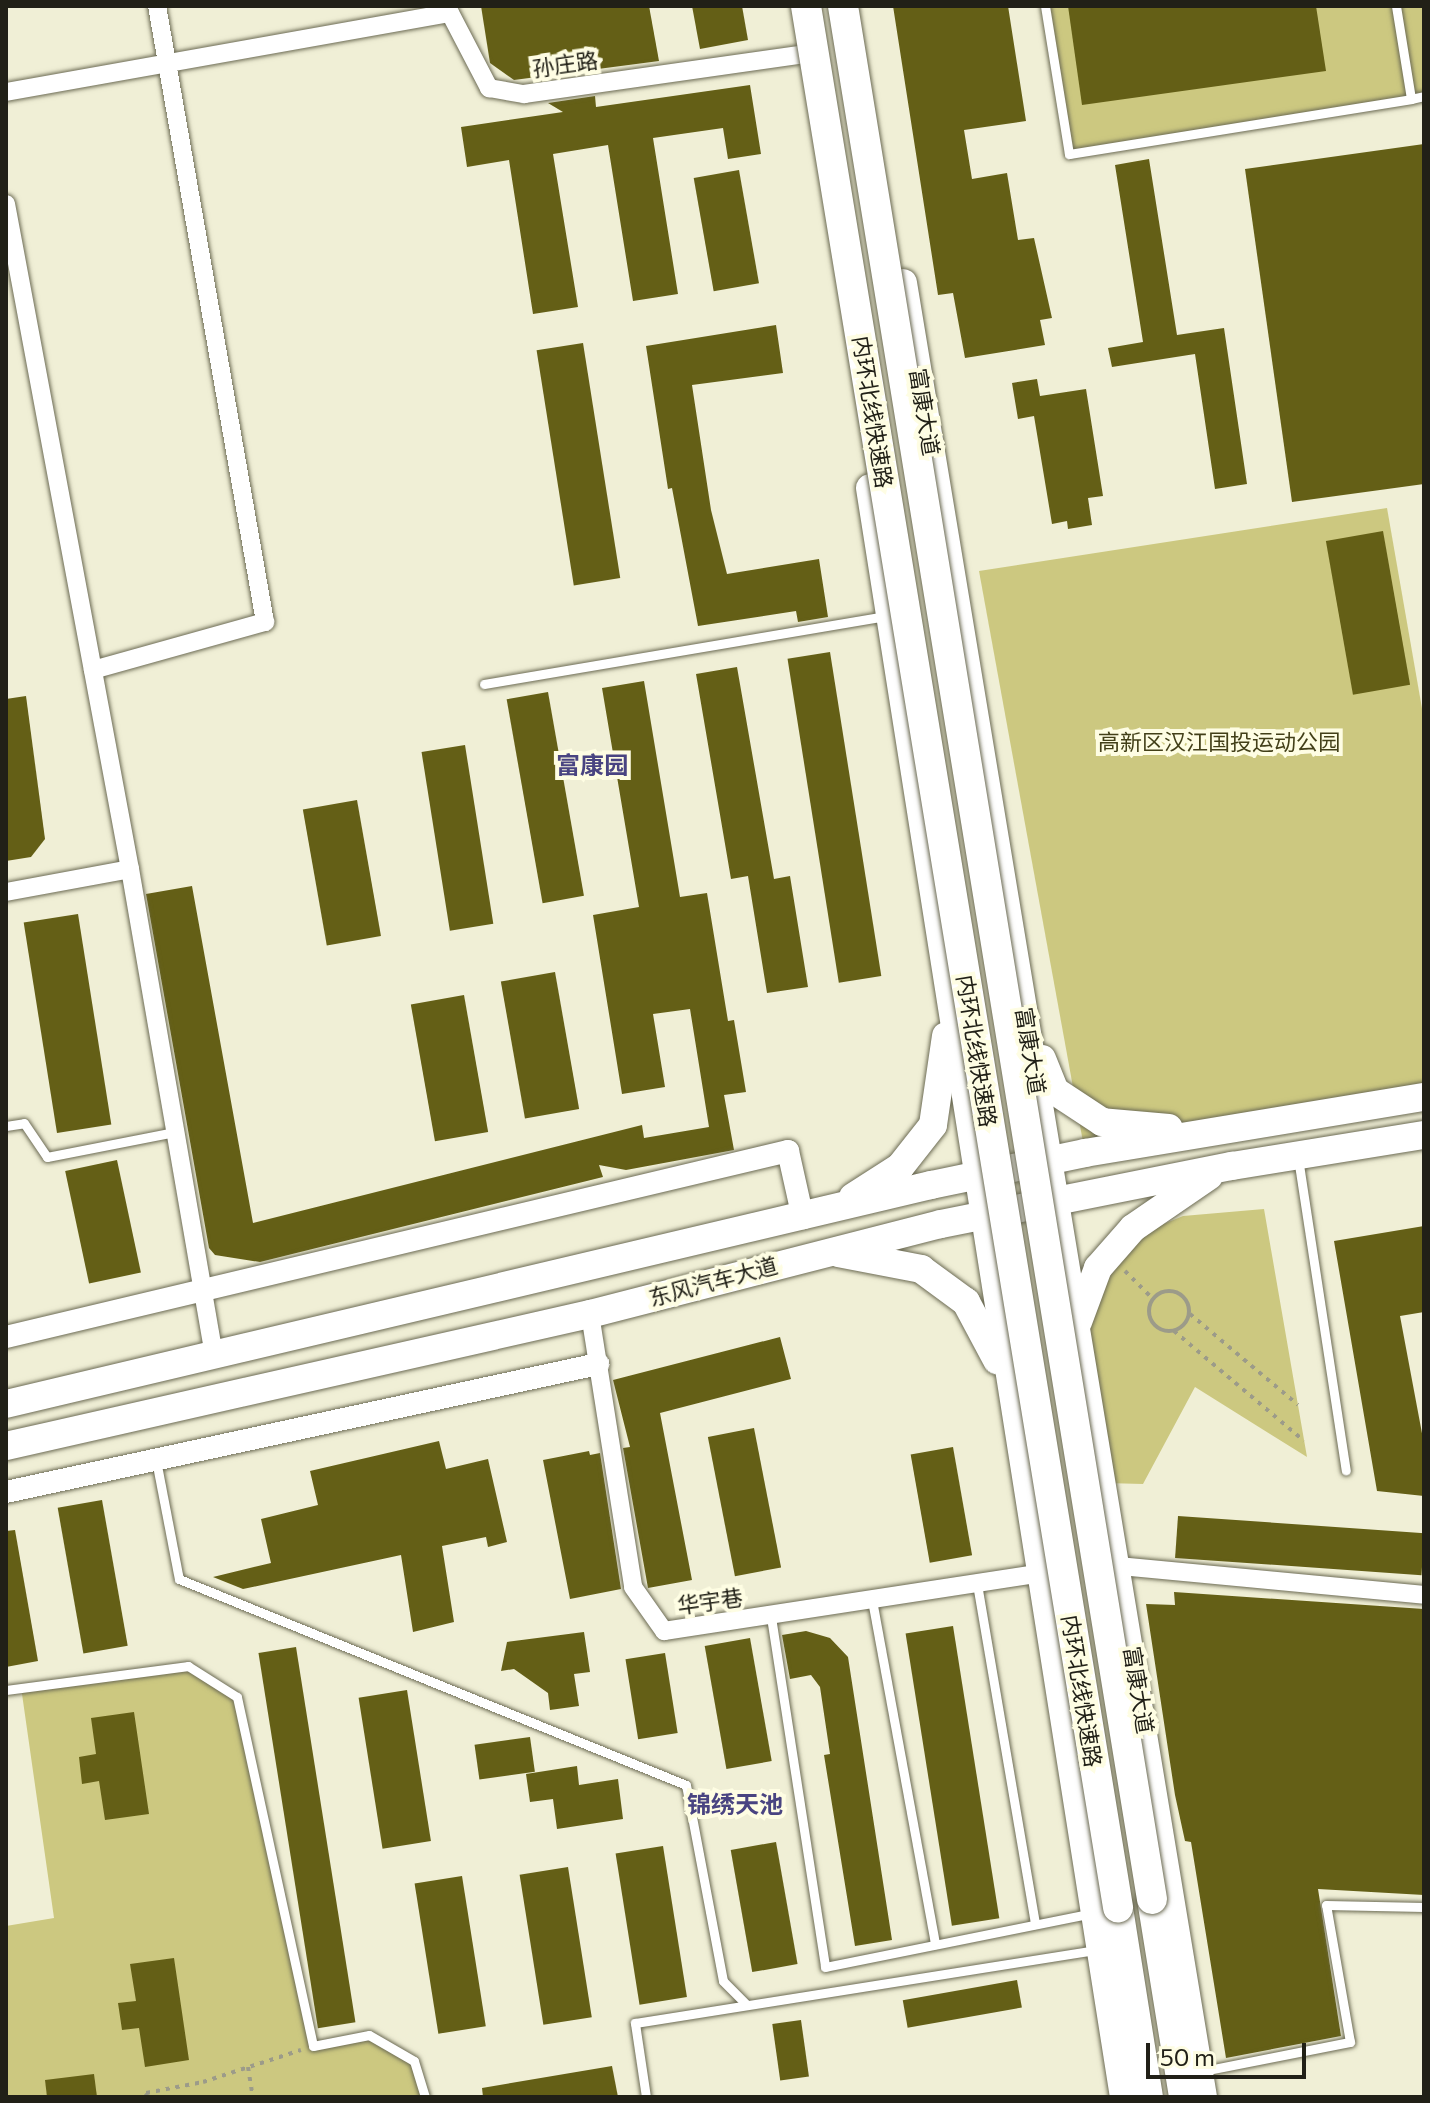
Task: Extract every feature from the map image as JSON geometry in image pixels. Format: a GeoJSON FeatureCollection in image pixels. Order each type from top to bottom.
{"type":"FeatureCollection","features":[{"type":"Feature","properties":{"kind":"highway","name":"内环北线快速路"},"geometry":{"type":"LineString","coordinates":[[806,6],[1148,2097]]}},
{"type":"Feature","properties":{"kind":"highway","name":"内环北线快速路"},"geometry":{"type":"LineString","coordinates":[[843,6],[1196,2089]]}},
{"type":"Feature","properties":{"kind":"main road"},"geometry":{"type":"LineString","coordinates":[[791,6],[891,615],[976,1177],[1124,2097]]}},
{"type":"Feature","properties":{"kind":"main road","name":"富康大道"},"geometry":{"type":"LineString","coordinates":[[857,6],[1119,1566],[1196,2089]]}},
{"type":"Feature","properties":{"kind":"main road"},"geometry":{"type":"LineString","coordinates":[[816,1215],[900,1167],[933,1125],[950,1008]]}},
{"type":"Feature","properties":{"kind":"main road"},"geometry":{"type":"LineString","coordinates":[[1025,1017],[1055,1091],[1102,1122],[1206,1131]]}},
{"type":"Feature","properties":{"kind":"main road","name":"东风汽车大道"},"geometry":{"type":"LineString","coordinates":[[6,1404],[1049,1160],[1206,1131],[1424,1097]]}},
{"type":"Feature","properties":{"kind":"main road","name":"东风汽车大道"},"geometry":{"type":"LineString","coordinates":[[6,1446],[590,1314],[825,1250],[982,1215],[1225,1167],[1424,1135]]}},
{"type":"Feature","properties":{"kind":"main road"},"geometry":{"type":"LineString","coordinates":[[1077,1322],[1098,1268],[1110,1255],[1168,1200],[1225,1167]]}},
{"type":"Feature","properties":{"kind":"main road"},"geometry":{"type":"LineString","coordinates":[[825,1250],[921,1269],[966,1302],[1009,1381]]}},
{"type":"Feature","properties":{"kind":"street"},"geometry":{"type":"LineString","coordinates":[[93,670],[265,622],[157,6]]}},
{"type":"Feature","properties":{"kind":"street","name":"孙庄路"},"geometry":{"type":"LineString","coordinates":[[6,92],[450,13],[489,88],[524,94],[799,55]]}},
{"type":"Feature","properties":{"kind":"street"},"geometry":{"type":"LineString","coordinates":[[6,204],[130,869],[214,1354]]}},
{"type":"Feature","properties":{"kind":"street"},"geometry":{"type":"LineString","coordinates":[[6,892],[130,869]]}},
{"type":"Feature","properties":{"kind":"street"},"geometry":{"type":"LineString","coordinates":[[6,1337],[788,1151],[816,1215]]}},
{"type":"Feature","properties":{"kind":"street","name":"华宇巷"},"geometry":{"type":"LineString","coordinates":[[590,1314],[633,1587],[664,1631],[1042,1573]]}},
{"type":"Feature","properties":{"kind":"street"},"geometry":{"type":"LineString","coordinates":[[6,1492],[155,1457],[598,1364]]}},
{"type":"Feature","properties":{"kind":"street"},"geometry":{"type":"LineString","coordinates":[[1119,1566],[1424,1595]]}},
{"type":"Feature","properties":{"kind":"lane"},"geometry":{"type":"LineString","coordinates":[[1045,6],[1069,154],[1424,96]]}},
{"type":"Feature","properties":{"kind":"lane"},"geometry":{"type":"LineString","coordinates":[[1396,6],[1411,99]]}},
{"type":"Feature","properties":{"kind":"lane"},"geometry":{"type":"LineString","coordinates":[[484,684],[891,615]]}},
{"type":"Feature","properties":{"kind":"lane"},"geometry":{"type":"LineString","coordinates":[[6,1126],[24,1123],[47,1157],[175,1132]]}},
{"type":"Feature","properties":{"kind":"lane"},"geometry":{"type":"LineString","coordinates":[[1298,1155],[1346,1470]]}},
{"type":"Feature","properties":{"kind":"lane"},"geometry":{"type":"LineString","coordinates":[[155,1457],[179,1579],[686,1785],[723,1981],[746,2004]]}},
{"type":"Feature","properties":{"kind":"lane"},"geometry":{"type":"LineString","coordinates":[[977,1584],[1035,1924]]}},
{"type":"Feature","properties":{"kind":"lane"},"geometry":{"type":"LineString","coordinates":[[872,1600],[935,1944]]}},
{"type":"Feature","properties":{"kind":"lane"},"geometry":{"type":"LineString","coordinates":[[771,1617],[825,1967],[1095,1913]]}},
{"type":"Feature","properties":{"kind":"lane"},"geometry":{"type":"LineString","coordinates":[[6,1690],[188,1666],[237,1697],[313,2046],[369,2035],[414,2061],[425,2097]]}},
{"type":"Feature","properties":{"kind":"lane"},"geometry":{"type":"LineString","coordinates":[[1196,2089],[1350,2042],[1326,1905],[1424,1907]]}},
{"type":"Feature","properties":{"kind":"lane"},"geometry":{"type":"LineString","coordinates":[[646,2097],[635,2023],[1101,1950]]}},
{"type":"Feature","properties":{"kind":"path"},"geometry":{"type":"LineString","coordinates":[[1110,1255],[1153,1299]]}},
{"type":"Feature","properties":{"kind":"path"},"geometry":{"type":"LineString","coordinates":[[1298,1405],[1190,1314],[1187,1300],[1177,1292],[1163,1291],[1153,1299],[1149,1312],[1154,1324],[1174,1331],[1304,1441]]}},
{"type":"Feature","properties":{"kind":"path"},"geometry":{"type":"LineString","coordinates":[[1174,1331],[1190,1314]]}},
{"type":"Feature","properties":{"kind":"path"},"geometry":{"type":"LineString","coordinates":[[147,2097],[146,2093],[248,2067],[313,2046]]}},
{"type":"Feature","properties":{"kind":"path"},"geometry":{"type":"LineString","coordinates":[[248,2067],[253,2097]]}},
{"type":"Feature","properties":{"kind":"green space"},"geometry":{"type":"Polygon","coordinates":[[[1045,6],[1424,6],[1424,96],[1069,154],[1045,6]]]}},
{"type":"Feature","properties":{"kind":"green space","name":"高新区汉江国投运动公园"},"geometry":{"type":"Polygon","coordinates":[[[1387,508],[1424,720],[1424,1097],[1085,1153],[979,571],[1387,508]]]}},
{"type":"Feature","properties":{"kind":"green space"},"geometry":{"type":"Polygon","coordinates":[[[1264,1209],[1307,1457],[1195,1387],[1143,1484],[1105,1483],[1081,1340],[1106,1274],[1142,1233],[1183,1216],[1264,1209]]]}},
{"type":"Feature","properties":{"kind":"green space"},"geometry":{"type":"Polygon","coordinates":[[[188,1666],[237,1697],[312,2046],[369,2035],[414,2061],[425,2097],[6,2097],[6,1926],[54,1918],[21,1687],[188,1666]]]}},
{"type":"Feature","properties":{"kind":"building"},"geometry":{"type":"Polygon","coordinates":[[[481,6],[649,6],[659,61],[514,80],[490,63],[481,6]]]}},
{"type":"Feature","properties":{"kind":"building"},"geometry":{"type":"Polygon","coordinates":[[[692,6],[742,6],[748,40],[700,49],[692,6]]]}},
{"type":"Feature","properties":{"kind":"building"},"geometry":{"type":"Polygon","coordinates":[[[893,6],[1008,6],[1026,121],[964,130],[972,179],[1007,173],[1018,240],[1034,238],[1052,318],[1040,320],[1045,345],[965,358],[953,293],[938,295],[893,6]]]}},
{"type":"Feature","properties":{"kind":"building"},"geometry":{"type":"Polygon","coordinates":[[[1068,6],[1316,6],[1326,71],[1082,105],[1068,6]]]}},
{"type":"Feature","properties":{"kind":"building"},"geometry":{"type":"Polygon","coordinates":[[[750,85],[761,154],[728,159],[723,128],[653,138],[678,294],[633,301],[608,145],[553,154],[578,307],[533,314],[509,160],[467,167],[461,127],[563,112],[548,103],[595,96],[596,107],[750,85]]]}},
{"type":"Feature","properties":{"kind":"building"},"geometry":{"type":"Polygon","coordinates":[[[1424,144],[1424,484],[1292,502],[1245,169],[1424,144]]]}},
{"type":"Feature","properties":{"kind":"building"},"geometry":{"type":"Polygon","coordinates":[[[1149,159],[1177,335],[1224,328],[1247,484],[1215,489],[1195,354],[1112,367],[1108,348],[1143,342],[1115,165],[1149,159]]]}},
{"type":"Feature","properties":{"kind":"building"},"geometry":{"type":"Polygon","coordinates":[[[739,170],[759,283],[714,291],[694,178],[739,170]]]}},
{"type":"Feature","properties":{"kind":"building"},"geometry":{"type":"Polygon","coordinates":[[[776,325],[783,373],[692,385],[711,510],[727,574],[819,559],[828,617],[798,622],[796,611],[698,626],[672,488],[668,489],[646,346],[776,325]]]}},
{"type":"Feature","properties":{"kind":"building"},"geometry":{"type":"Polygon","coordinates":[[[583,343],[620,578],[574,585],[537,350],[583,343]]]}},
{"type":"Feature","properties":{"kind":"building"},"geometry":{"type":"Polygon","coordinates":[[[1037,379],[1040,396],[1086,389],[1103,496],[1088,498],[1092,525],[1068,529],[1067,521],[1052,524],[1034,416],[1018,419],[1012,383],[1037,379]]]}},
{"type":"Feature","properties":{"kind":"building"},"geometry":{"type":"Polygon","coordinates":[[[1383,531],[1410,685],[1353,695],[1326,541],[1383,531]]]}},
{"type":"Feature","properties":{"kind":"building"},"geometry":{"type":"Polygon","coordinates":[[[830,652],[881,976],[839,983],[788,659],[830,652]]]}},
{"type":"Feature","properties":{"kind":"building"},"geometry":{"type":"Polygon","coordinates":[[[737,667],[774,879],[790,876],[808,987],[767,993],[748,876],[731,879],[696,674],[737,667]]]}},
{"type":"Feature","properties":{"kind":"building"},"geometry":{"type":"Polygon","coordinates":[[[644,681],[680,897],[707,893],[728,1021],[734,1020],[746,1092],[724,1095],[734,1150],[626,1170],[599,1165],[603,1177],[260,1262],[215,1255],[209,1248],[146,894],[192,886],[253,1223],[642,1125],[644,1138],[709,1127],[690,1009],[653,1014],[665,1087],[622,1094],[593,915],[639,907],[602,688],[644,681]]]}},
{"type":"Feature","properties":{"kind":"building"},"geometry":{"type":"Polygon","coordinates":[[[548,692],[584,896],[543,903],[507,699],[548,692]]]}},
{"type":"Feature","properties":{"kind":"building"},"geometry":{"type":"Polygon","coordinates":[[[26,696],[45,839],[31,857],[6,861],[6,699],[26,696]]]}},
{"type":"Feature","properties":{"kind":"building"},"geometry":{"type":"Polygon","coordinates":[[[465,745],[493,924],[450,931],[422,752],[465,745]]]}},
{"type":"Feature","properties":{"kind":"building"},"geometry":{"type":"Polygon","coordinates":[[[357,800],[381,936],[327,945],[303,810],[357,800]]]}},
{"type":"Feature","properties":{"kind":"building"},"geometry":{"type":"Polygon","coordinates":[[[78,914],[111,1124],[57,1133],[24,923],[78,914]]]}},
{"type":"Feature","properties":{"kind":"building"},"geometry":{"type":"Polygon","coordinates":[[[555,972],[579,1109],[525,1118],[501,982],[555,972]]]}},
{"type":"Feature","properties":{"kind":"building"},"geometry":{"type":"Polygon","coordinates":[[[464,995],[488,1132],[435,1141],[411,1004],[464,995]]]}},
{"type":"Feature","properties":{"kind":"building"},"geometry":{"type":"Polygon","coordinates":[[[117,1160],[141,1272],[89,1284],[65,1171],[117,1160]]]}},
{"type":"Feature","properties":{"kind":"building"},"geometry":{"type":"Polygon","coordinates":[[[1424,1226],[1424,1312],[1400,1316],[1424,1444],[1424,1496],[1377,1491],[1334,1241],[1424,1226]]]}},
{"type":"Feature","properties":{"kind":"building"},"geometry":{"type":"Polygon","coordinates":[[[780,1337],[791,1379],[660,1413],[692,1580],[648,1588],[623,1448],[630,1447],[613,1380],[780,1337]]]}},
{"type":"Feature","properties":{"kind":"building"},"geometry":{"type":"Polygon","coordinates":[[[754,1428],[781,1567],[735,1576],[708,1437],[754,1428]]]}},
{"type":"Feature","properties":{"kind":"building"},"geometry":{"type":"Polygon","coordinates":[[[439,1441],[446,1469],[488,1459],[507,1542],[488,1547],[486,1537],[442,1546],[454,1622],[413,1632],[401,1555],[243,1589],[213,1577],[271,1563],[261,1519],[318,1505],[310,1471],[439,1441]]]}},
{"type":"Feature","properties":{"kind":"building"},"geometry":{"type":"Polygon","coordinates":[[[953,1447],[972,1555],[930,1563],[911,1454],[953,1447]]]}},
{"type":"Feature","properties":{"kind":"building"},"geometry":{"type":"Polygon","coordinates":[[[589,1451],[590,1455],[600,1453],[621,1589],[570,1599],[543,1460],[589,1451]]]}},
{"type":"Feature","properties":{"kind":"building"},"geometry":{"type":"Polygon","coordinates":[[[102,1500],[128,1646],[83,1654],[58,1508],[102,1500]]]}},
{"type":"Feature","properties":{"kind":"building"},"geometry":{"type":"Polygon","coordinates":[[[1178,1516],[1424,1533],[1421,1575],[1175,1558],[1178,1516]]]}},
{"type":"Feature","properties":{"kind":"building"},"geometry":{"type":"Polygon","coordinates":[[[15,1530],[38,1661],[6,1667],[6,1531],[15,1530]]]}},
{"type":"Feature","properties":{"kind":"building"},"geometry":{"type":"Polygon","coordinates":[[[1174,1592],[1424,1609],[1424,1895],[1318,1889],[1341,2036],[1226,2058],[1191,1842],[1185,1841],[1175,1795],[1146,1604],[1175,1605],[1174,1592]]]}},
{"type":"Feature","properties":{"kind":"building"},"geometry":{"type":"Polygon","coordinates":[[[953,1626],[999,1918],[952,1926],[906,1634],[953,1626]]]}},
{"type":"Feature","properties":{"kind":"building"},"geometry":{"type":"Polygon","coordinates":[[[806,1631],[830,1638],[848,1657],[892,1940],[855,1946],[824,1755],[830,1754],[820,1687],[811,1675],[790,1679],[782,1635],[806,1631]]]}},
{"type":"Feature","properties":{"kind":"building"},"geometry":{"type":"Polygon","coordinates":[[[584,1632],[590,1672],[574,1674],[579,1706],[550,1710],[548,1693],[514,1669],[501,1671],[507,1642],[584,1632]]]}},
{"type":"Feature","properties":{"kind":"building"},"geometry":{"type":"Polygon","coordinates":[[[750,1638],[772,1761],[726,1769],[705,1646],[750,1638]]]}},
{"type":"Feature","properties":{"kind":"building"},"geometry":{"type":"Polygon","coordinates":[[[296,1647],[355,2022],[318,2028],[258,1653],[296,1647]]]}},
{"type":"Feature","properties":{"kind":"building"},"geometry":{"type":"Polygon","coordinates":[[[665,1653],[678,1733],[638,1739],[625,1659],[665,1653]]]}},
{"type":"Feature","properties":{"kind":"building"},"geometry":{"type":"Polygon","coordinates":[[[407,1690],[431,1841],[383,1849],[359,1698],[407,1690]]]}},
{"type":"Feature","properties":{"kind":"building"},"geometry":{"type":"Polygon","coordinates":[[[134,1712],[149,1814],[105,1820],[99,1781],[82,1784],[79,1757],[96,1754],[91,1718],[134,1712]]]}},
{"type":"Feature","properties":{"kind":"building"},"geometry":{"type":"Polygon","coordinates":[[[530,1737],[535,1772],[479,1779],[475,1745],[530,1737]]]}},
{"type":"Feature","properties":{"kind":"building"},"geometry":{"type":"Polygon","coordinates":[[[577,1766],[579,1785],[618,1779],[623,1819],[557,1829],[553,1799],[530,1802],[526,1774],[577,1766]]]}},
{"type":"Feature","properties":{"kind":"building"},"geometry":{"type":"Polygon","coordinates":[[[776,1842],[798,1964],[752,1972],[731,1850],[776,1842]]]}},
{"type":"Feature","properties":{"kind":"building"},"geometry":{"type":"Polygon","coordinates":[[[663,1846],[687,1997],[640,2005],[616,1854],[663,1846]]]}},
{"type":"Feature","properties":{"kind":"building"},"geometry":{"type":"Polygon","coordinates":[[[568,1867],[592,2017],[543,2025],[520,1875],[568,1867]]]}},
{"type":"Feature","properties":{"kind":"building"},"geometry":{"type":"Polygon","coordinates":[[[462,1876],[486,2026],[438,2034],[415,1884],[462,1876]]]}},
{"type":"Feature","properties":{"kind":"building"},"geometry":{"type":"Polygon","coordinates":[[[174,1958],[189,2060],[145,2067],[139,2028],[122,2030],[118,2003],[136,2001],[130,1964],[174,1958]]]}},
{"type":"Feature","properties":{"kind":"building"},"geometry":{"type":"Polygon","coordinates":[[[1017,1980],[1022,2008],[908,2028],[903,2000],[1017,1980]]]}},
{"type":"Feature","properties":{"kind":"building"},"geometry":{"type":"Polygon","coordinates":[[[801,2020],[809,2076],[780,2080],[772,2024],[801,2020]]]}},
{"type":"Feature","properties":{"kind":"building"},"geometry":{"type":"Polygon","coordinates":[[[612,2066],[618,2097],[483,2097],[482,2088],[612,2066]]]}},
{"type":"Feature","properties":{"kind":"building"},"geometry":{"type":"Polygon","coordinates":[[[94,2074],[97,2097],[47,2097],[45,2080],[94,2074]]]}},
{"type":"Feature","properties":{"kind":"district","name":"富康园"},"geometry":{"type":"Point","coordinates":[592,765]}},
{"type":"Feature","properties":{"kind":"district","name":"锦绣天池"},"geometry":{"type":"Point","coordinates":[735,1804]}}]}
